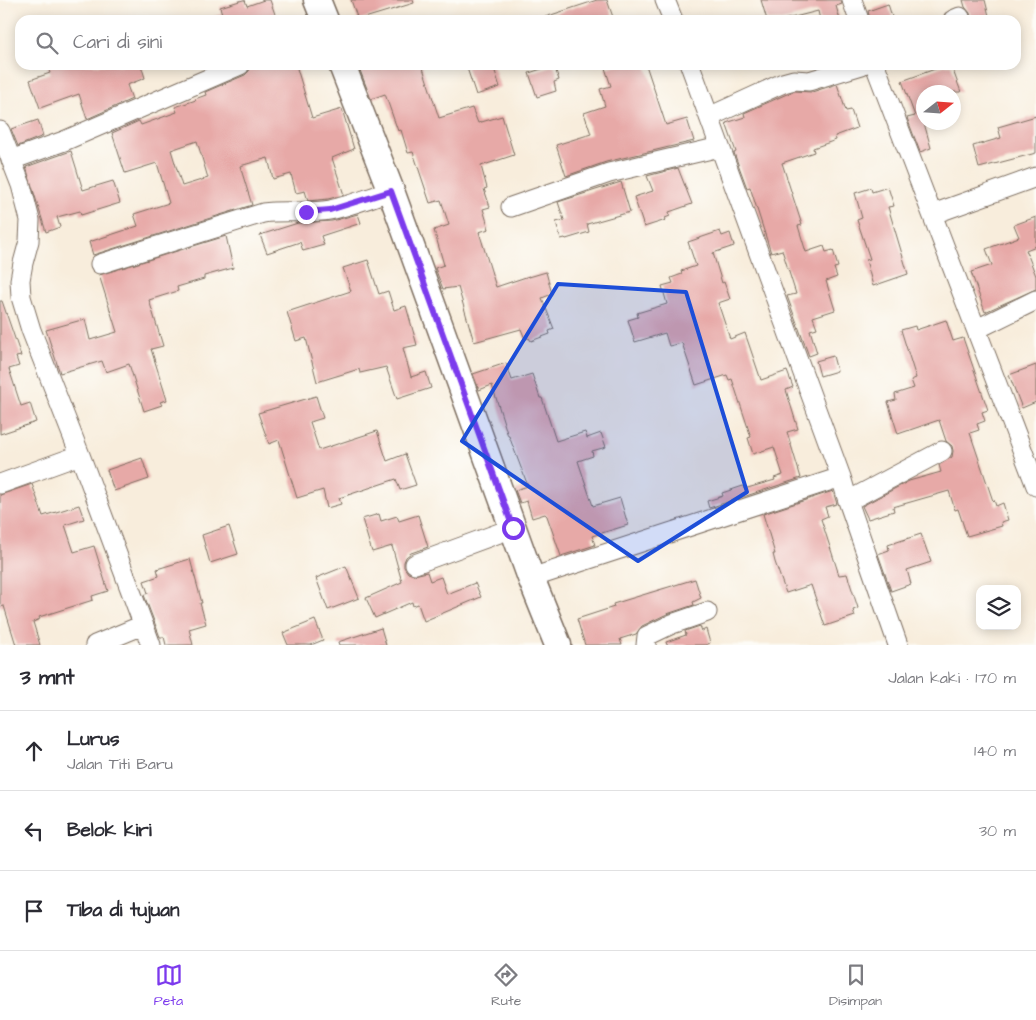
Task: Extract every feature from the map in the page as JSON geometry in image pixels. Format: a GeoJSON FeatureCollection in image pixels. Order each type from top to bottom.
{"type":"FeatureCollection","features":[{"type":"Feature","properties":{"kind":"street"},"geometry":{"type":"LineString","coordinates":[[317,0],[323,15]]}},
{"type":"Feature","properties":{"kind":"street"},"geometry":{"type":"LineString","coordinates":[[665,0],[671,15]]}},
{"type":"Feature","properties":{"kind":"street"},"geometry":{"type":"LineString","coordinates":[[852,0],[857,15]]}},
{"type":"Feature","properties":{"kind":"street"},"geometry":{"type":"LineString","coordinates":[[11,160],[64,141],[228,70]]}},
{"type":"Feature","properties":{"kind":"street"},"geometry":{"type":"LineString","coordinates":[[344,70],[391,191],[531,578],[558,645]]}},
{"type":"Feature","properties":{"kind":"street"},"geometry":{"type":"LineString","coordinates":[[692,70],[841,477],[898,645]]}},
{"type":"Feature","properties":{"kind":"street"},"geometry":{"type":"LineString","coordinates":[[709,117],[783,83],[794,80],[808,81],[845,70]]}},
{"type":"Feature","properties":{"kind":"street"},"geometry":{"type":"LineString","coordinates":[[877,70],[1034,473]]}},
{"type":"Feature","properties":{"kind":"street"},"geometry":{"type":"LineString","coordinates":[[0,130],[21,185],[30,220],[30,241],[20,280],[21,297],[31,330],[80,455],[150,645]]}},
{"type":"Feature","properties":{"kind":"street"},"geometry":{"type":"LineString","coordinates":[[511,207],[609,173],[720,147]]}},
{"type":"Feature","properties":{"kind":"street"},"geometry":{"type":"LineString","coordinates":[[933,214],[1036,176]]}},
{"type":"Feature","properties":{"kind":"street"},"geometry":{"type":"LineString","coordinates":[[100,264],[263,213],[330,210],[391,191]]}},
{"type":"Feature","properties":{"kind":"street"},"geometry":{"type":"LineString","coordinates":[[977,329],[1036,300]]}},
{"type":"Feature","properties":{"kind":"street"},"geometry":{"type":"LineString","coordinates":[[848,501],[942,450]]}},
{"type":"Feature","properties":{"kind":"street"},"geometry":{"type":"LineString","coordinates":[[0,484],[80,455]]}},
{"type":"Feature","properties":{"kind":"street"},"geometry":{"type":"LineString","coordinates":[[531,578],[841,477]]}},
{"type":"Feature","properties":{"kind":"street"},"geometry":{"type":"LineString","coordinates":[[415,564],[513,528]]}},
{"type":"Feature","properties":{"kind":"street"},"geometry":{"type":"LineString","coordinates":[[646,645],[648,636],[672,624],[707,612]]}},
{"type":"Feature","properties":{"kind":"street"},"geometry":{"type":"LineString","coordinates":[[95,645],[143,626]]}},
{"type":"Feature","properties":{"kind":"highlighted area"},"geometry":{"type":"Polygon","coordinates":[[[558,284],[686,292],[747,492],[638,561],[462,441],[558,284]]]}},
{"type":"Feature","properties":{"kind":"building"},"geometry":{"type":"Polygon","coordinates":[[[243,0],[245,0],[247,6],[264,0],[270,0],[275,15],[219,15],[222,14],[220,7],[243,0]]]}},
{"type":"Feature","properties":{"kind":"building"},"geometry":{"type":"Polygon","coordinates":[[[351,0],[413,0],[414,3],[374,15],[356,15],[351,0]]]}},
{"type":"Feature","properties":{"kind":"building"},"geometry":{"type":"Polygon","coordinates":[[[597,0],[607,0],[612,15],[551,15],[597,0]]]}},
{"type":"Feature","properties":{"kind":"building"},"geometry":{"type":"Polygon","coordinates":[[[761,0],[841,0],[842,4],[836,6],[839,15],[819,15],[818,11],[802,15],[766,15],[761,0]]]}},
{"type":"Feature","properties":{"kind":"building"},"geometry":{"type":"Polygon","coordinates":[[[963,0],[985,0],[989,15],[970,15],[963,0]]]}},
{"type":"Feature","properties":{"kind":"building"},"geometry":{"type":"Polygon","coordinates":[[[888,4],[891,15],[869,15],[868,11],[888,4]]]}},
{"type":"Feature","properties":{"kind":"building"},"geometry":{"type":"Polygon","coordinates":[[[49,70],[143,70],[145,78],[127,85],[132,99],[87,119],[79,94],[40,108],[30,80],[50,73],[49,70]]]}},
{"type":"Feature","properties":{"kind":"building"},"geometry":{"type":"Polygon","coordinates":[[[249,70],[298,70],[312,118],[342,109],[354,149],[332,158],[344,195],[308,201],[305,191],[296,193],[291,174],[273,179],[268,158],[240,166],[252,205],[93,255],[89,242],[138,226],[134,214],[169,203],[157,163],[125,173],[112,133],[139,121],[141,125],[177,112],[175,107],[196,100],[206,95],[205,92],[245,75],[249,70]],[[197,141],[171,150],[182,186],[208,178],[197,141]]]}},
{"type":"Feature","properties":{"kind":"building"},"geometry":{"type":"Polygon","coordinates":[[[360,70],[424,70],[439,118],[472,108],[478,123],[502,116],[514,155],[481,166],[487,188],[484,189],[490,207],[483,209],[489,229],[479,232],[496,287],[546,272],[552,294],[542,298],[554,329],[549,331],[550,334],[531,341],[529,338],[525,339],[521,329],[474,342],[458,287],[443,289],[435,268],[444,265],[434,230],[449,225],[441,200],[430,203],[413,152],[408,153],[401,130],[398,131],[385,94],[371,99],[360,70]]]}},
{"type":"Feature","properties":{"kind":"building"},"geometry":{"type":"Polygon","coordinates":[[[468,70],[495,70],[500,87],[476,95],[468,70]]]}},
{"type":"Feature","properties":{"kind":"building"},"geometry":{"type":"Polygon","coordinates":[[[538,70],[556,70],[559,80],[554,82],[556,91],[537,97],[529,73],[538,70]]]}},
{"type":"Feature","properties":{"kind":"building"},"geometry":{"type":"Polygon","coordinates":[[[606,70],[648,70],[666,125],[687,119],[694,141],[606,162],[566,176],[556,145],[591,134],[584,113],[605,106],[600,89],[611,86],[606,70]]]}},
{"type":"Feature","properties":{"kind":"building"},"geometry":{"type":"Polygon","coordinates":[[[932,70],[953,70],[958,85],[916,85],[916,130],[926,130],[931,148],[920,152],[907,118],[915,116],[902,81],[932,70]]]}},
{"type":"Feature","properties":{"kind":"building"},"geometry":{"type":"Polygon","coordinates":[[[837,84],[846,111],[851,110],[857,128],[835,136],[836,140],[813,148],[814,152],[782,163],[802,225],[798,226],[806,252],[824,246],[826,252],[833,250],[838,267],[834,268],[837,277],[826,281],[835,310],[813,317],[817,328],[810,330],[817,353],[809,356],[787,296],[796,294],[782,250],[771,253],[750,187],[747,188],[734,153],[736,152],[726,123],[745,117],[744,113],[795,91],[812,92],[837,84]]]}},
{"type":"Feature","properties":{"kind":"building"},"geometry":{"type":"Polygon","coordinates":[[[1036,116],[1036,153],[979,168],[973,146],[1001,138],[998,127],[1036,116]]]}},
{"type":"Feature","properties":{"kind":"building"},"geometry":{"type":"Polygon","coordinates":[[[38,120],[43,136],[18,146],[11,129],[38,120]]]}},
{"type":"Feature","properties":{"kind":"building"},"geometry":{"type":"Polygon","coordinates":[[[71,151],[83,190],[113,181],[120,203],[81,215],[80,211],[57,217],[60,227],[46,232],[26,167],[71,151]]]}},
{"type":"Feature","properties":{"kind":"building"},"geometry":{"type":"Polygon","coordinates":[[[678,168],[692,204],[669,212],[670,216],[665,218],[666,220],[644,227],[634,197],[653,191],[647,176],[678,168]]]}},
{"type":"Feature","properties":{"kind":"building"},"geometry":{"type":"Polygon","coordinates":[[[621,182],[630,212],[587,224],[589,232],[561,239],[556,222],[564,220],[558,202],[621,182]]]}},
{"type":"Feature","properties":{"kind":"building"},"geometry":{"type":"Polygon","coordinates":[[[888,187],[894,206],[888,207],[908,274],[873,286],[866,260],[870,259],[857,220],[862,218],[855,193],[871,188],[872,192],[888,187]]]}},
{"type":"Feature","properties":{"kind":"building"},"geometry":{"type":"Polygon","coordinates":[[[358,214],[361,223],[321,236],[324,245],[303,251],[300,242],[267,253],[260,235],[298,223],[332,221],[358,214]]]}},
{"type":"Feature","properties":{"kind":"building"},"geometry":{"type":"Polygon","coordinates":[[[1036,217],[1036,246],[1026,250],[1036,276],[1036,289],[985,312],[971,272],[992,265],[986,249],[1019,237],[1014,225],[1036,217]]]}},
{"type":"Feature","properties":{"kind":"building"},"geometry":{"type":"Polygon","coordinates":[[[720,231],[722,236],[730,233],[734,246],[713,253],[722,283],[724,282],[730,299],[718,303],[730,339],[745,333],[761,380],[787,371],[793,387],[786,390],[798,429],[787,432],[801,478],[709,508],[707,501],[723,496],[722,493],[743,486],[744,489],[775,480],[774,478],[783,475],[774,447],[753,454],[748,438],[751,437],[732,379],[729,380],[727,375],[696,385],[682,343],[669,346],[665,333],[635,342],[628,320],[638,317],[637,313],[667,304],[662,286],[673,283],[671,278],[682,274],[681,271],[696,266],[688,242],[720,231]]]}},
{"type":"Feature","properties":{"kind":"building"},"geometry":{"type":"Polygon","coordinates":[[[226,236],[233,268],[204,276],[204,279],[177,287],[178,291],[149,300],[163,346],[151,349],[167,400],[160,402],[162,405],[144,411],[129,364],[106,372],[102,361],[60,373],[46,330],[85,319],[90,340],[117,332],[99,275],[226,236]]]}},
{"type":"Feature","properties":{"kind":"building"},"geometry":{"type":"Polygon","coordinates":[[[368,260],[379,294],[388,291],[394,310],[406,306],[417,345],[403,348],[411,377],[426,372],[431,388],[397,399],[386,367],[360,373],[359,369],[317,382],[306,338],[296,341],[287,312],[351,291],[343,268],[368,260]]]}},
{"type":"Feature","properties":{"kind":"building"},"geometry":{"type":"Polygon","coordinates":[[[0,301],[2,301],[21,356],[16,357],[19,366],[9,369],[21,406],[30,403],[36,422],[0,434],[0,301]]]}},
{"type":"Feature","properties":{"kind":"building"},"geometry":{"type":"Polygon","coordinates":[[[946,320],[953,341],[963,338],[988,410],[982,412],[985,421],[977,424],[979,430],[970,433],[993,501],[996,506],[1003,503],[1008,520],[1001,522],[1002,526],[967,536],[958,509],[955,510],[949,491],[893,507],[894,511],[868,519],[862,506],[909,481],[941,472],[939,465],[952,457],[952,446],[946,441],[939,420],[898,434],[888,402],[896,400],[895,394],[914,388],[911,380],[916,378],[901,330],[915,326],[916,330],[946,320]]]}},
{"type":"Feature","properties":{"kind":"building"},"geometry":{"type":"Polygon","coordinates":[[[833,356],[837,371],[820,376],[816,361],[833,356]]]}},
{"type":"Feature","properties":{"kind":"building"},"geometry":{"type":"Polygon","coordinates":[[[506,363],[512,380],[532,374],[556,441],[585,432],[587,438],[601,433],[606,447],[592,451],[593,456],[578,461],[593,506],[620,498],[628,525],[592,536],[595,545],[561,556],[547,516],[545,514],[532,518],[527,501],[520,503],[515,490],[528,486],[508,436],[492,385],[479,390],[473,374],[506,363]]]}},
{"type":"Feature","properties":{"kind":"building"},"geometry":{"type":"Polygon","coordinates":[[[1036,365],[1036,402],[1022,408],[1009,375],[1036,365]]]}},
{"type":"Feature","properties":{"kind":"building"},"geometry":{"type":"Polygon","coordinates":[[[316,396],[323,418],[310,422],[319,450],[377,431],[387,461],[405,454],[416,485],[400,490],[396,479],[339,498],[341,504],[327,508],[323,490],[297,498],[279,440],[269,444],[258,413],[316,396]]]}},
{"type":"Feature","properties":{"kind":"building"},"geometry":{"type":"Polygon","coordinates":[[[142,458],[149,479],[114,491],[107,470],[142,458]]]}},
{"type":"Feature","properties":{"kind":"building"},"geometry":{"type":"Polygon","coordinates":[[[32,484],[43,516],[79,505],[84,519],[65,525],[74,552],[94,546],[108,591],[92,596],[93,600],[39,617],[40,619],[33,622],[40,645],[16,645],[4,606],[0,607],[0,495],[32,484]]]}},
{"type":"Feature","properties":{"kind":"building"},"geometry":{"type":"Polygon","coordinates":[[[833,491],[837,504],[825,507],[828,516],[821,519],[839,575],[847,574],[858,608],[853,610],[855,616],[825,626],[811,585],[786,593],[775,562],[773,554],[775,554],[763,514],[833,491]]]}},
{"type":"Feature","properties":{"kind":"building"},"geometry":{"type":"Polygon","coordinates":[[[379,514],[381,521],[397,516],[399,521],[418,515],[428,547],[411,553],[406,557],[404,567],[408,573],[414,575],[427,572],[430,581],[441,577],[447,594],[475,583],[481,597],[424,621],[418,604],[413,606],[412,602],[375,618],[366,598],[402,582],[392,546],[372,552],[362,519],[379,514]]]}},
{"type":"Feature","properties":{"kind":"building"},"geometry":{"type":"Polygon","coordinates":[[[229,526],[238,554],[210,563],[202,535],[229,526]]]}},
{"type":"Feature","properties":{"kind":"building"},"geometry":{"type":"Polygon","coordinates":[[[921,534],[931,562],[907,570],[911,584],[891,591],[878,554],[889,550],[888,545],[921,534]]]}},
{"type":"Feature","properties":{"kind":"building"},"geometry":{"type":"Polygon","coordinates":[[[190,559],[206,624],[189,629],[193,645],[166,645],[164,637],[160,637],[144,595],[148,593],[144,581],[159,576],[157,569],[190,559]]]}},
{"type":"Feature","properties":{"kind":"building"},"geometry":{"type":"Polygon","coordinates":[[[346,566],[359,598],[328,610],[316,578],[346,566]]]}},
{"type":"Feature","properties":{"kind":"building"},"geometry":{"type":"Polygon","coordinates":[[[695,579],[701,598],[693,602],[694,605],[667,614],[642,626],[636,634],[620,639],[622,645],[585,645],[577,619],[614,607],[613,604],[695,579]]]}},
{"type":"Feature","properties":{"kind":"building"},"geometry":{"type":"Polygon","coordinates":[[[315,620],[323,640],[311,645],[288,645],[283,633],[315,620]]]}},
{"type":"Feature","properties":{"kind":"building"},"geometry":{"type":"Polygon","coordinates":[[[700,626],[702,631],[706,629],[710,643],[706,645],[667,645],[666,642],[686,635],[685,631],[700,626]]]}},
{"type":"Feature","properties":{"kind":"building"},"geometry":{"type":"Polygon","coordinates":[[[381,628],[386,645],[339,645],[338,642],[381,628]]]}},
{"type":"Feature","properties":{"kind":"route"},"geometry":{"type":"LineString","coordinates":[[306,212],[330,210],[391,191],[513,528]]}}]}
